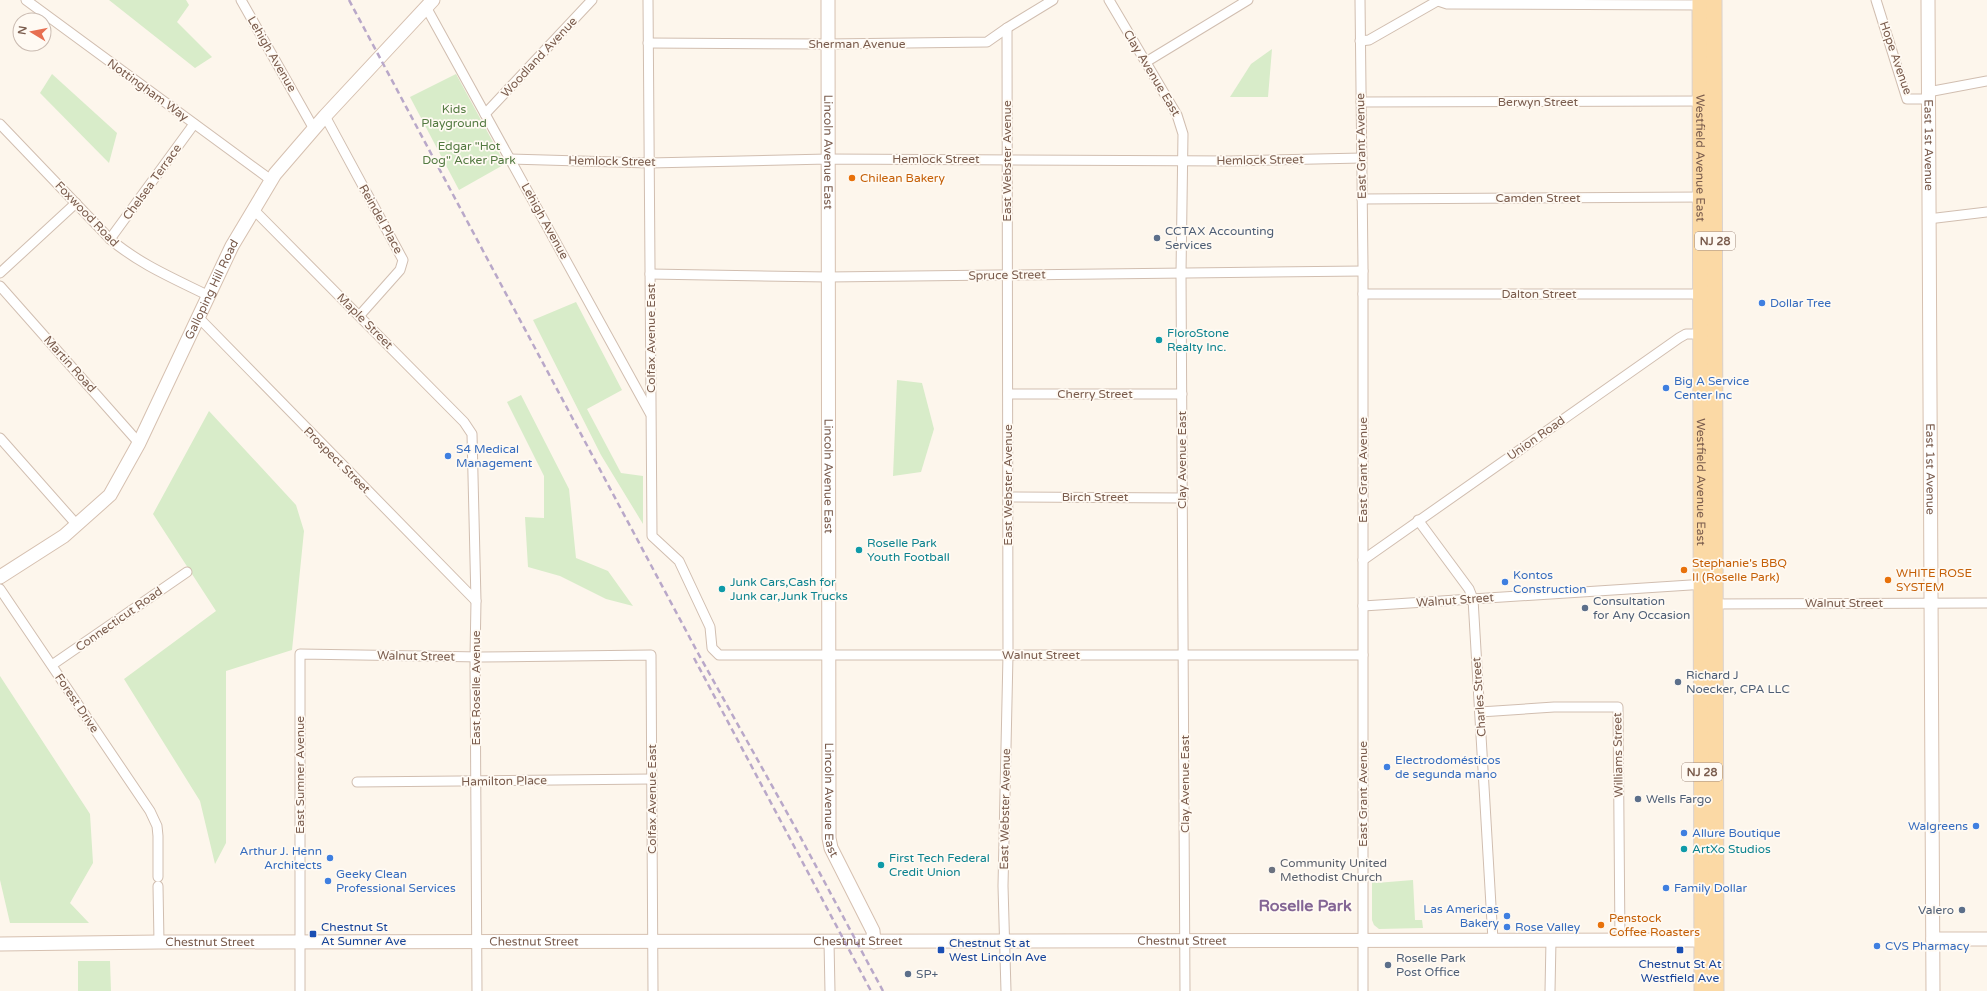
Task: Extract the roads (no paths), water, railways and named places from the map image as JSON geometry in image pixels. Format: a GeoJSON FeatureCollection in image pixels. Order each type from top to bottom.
{"type":"FeatureCollection","features":[{"type":"Feature","properties":{"kind":"main road","name":"Westfield Avenue East"},"geometry":{"type":"LineString","coordinates":[[1707,2],[1709,940]]}},
{"type":"Feature","properties":{"kind":"main road","name":"NJ 28"},"geometry":{"type":"LineString","coordinates":[[1702,991],[1709,940]]}},
{"type":"Feature","properties":{"kind":"main road","name":"NJ 28"},"geometry":{"type":"LineString","coordinates":[[1709,940],[1716,991]]}},
{"type":"Feature","properties":{"kind":"street","name":"Nottingham Way"},"geometry":{"type":"LineString","coordinates":[[26,0],[271,180]]}},
{"type":"Feature","properties":{"kind":"street","name":"Lehigh Avenue"},"geometry":{"type":"LineString","coordinates":[[241,0],[314,129]]}},
{"type":"Feature","properties":{"kind":"street","name":"Woodland Avenue"},"geometry":{"type":"LineString","coordinates":[[485,114],[592,0]]}},
{"type":"Feature","properties":{"kind":"street","name":"Colfax Avenue East"},"geometry":{"type":"LineString","coordinates":[[648,0],[652,536],[679,561],[710,627],[712,648],[719,655]]}},
{"type":"Feature","properties":{"kind":"street","name":"Lincoln Avenue East"},"geometry":{"type":"LineString","coordinates":[[828,0],[830,655],[829,838],[831,848],[874,931],[874,942]]}},
{"type":"Feature","properties":{"kind":"street","name":"Sherman Avenue"},"geometry":{"type":"LineString","coordinates":[[648,43],[828,44],[988,42],[1007,28],[1053,0]]}},
{"type":"Feature","properties":{"kind":"street","name":"Clay Avenue East"},"geometry":{"type":"LineString","coordinates":[[1109,0],[1181,123],[1183,134],[1181,273],[1186,941],[1185,991]]}},
{"type":"Feature","properties":{"kind":"street"},"geometry":{"type":"LineString","coordinates":[[1146,62],[1248,0]]}},
{"type":"Feature","properties":{"kind":"street","name":"East Grant Avenue"},"geometry":{"type":"LineString","coordinates":[[1360,0],[1363,271],[1363,991]]}},
{"type":"Feature","properties":{"kind":"street"},"geometry":{"type":"LineString","coordinates":[[1360,41],[1369,40],[1439,0],[1447,4],[1707,2]]}},
{"type":"Feature","properties":{"kind":"street","name":"Hope Avenue"},"geometry":{"type":"LineString","coordinates":[[1876,0],[1907,100],[1928,95]]}},
{"type":"Feature","properties":{"kind":"street","name":"East 1st Avenue"},"geometry":{"type":"LineString","coordinates":[[1928,0],[1929,442],[1932,602],[1933,991]]}},
{"type":"Feature","properties":{"kind":"street","name":"Lehigh Avenue"},"geometry":{"type":"LineString","coordinates":[[430,3],[485,114],[651,414]]}},
{"type":"Feature","properties":{"kind":"street","name":"Galloping Hill Road"},"geometry":{"type":"LineString","coordinates":[[0,577],[64,536],[110,495],[139,443],[232,246],[271,180],[325,116],[430,3]]}},
{"type":"Feature","properties":{"kind":"street","name":"East Webster Avenue"},"geometry":{"type":"LineString","coordinates":[[1006,991],[1003,886],[1008,655],[1007,28]]}},
{"type":"Feature","properties":{"kind":"street"},"geometry":{"type":"LineString","coordinates":[[1928,95],[1987,81]]}},
{"type":"Feature","properties":{"kind":"street","name":"Berwyn Street"},"geometry":{"type":"LineString","coordinates":[[1361,102],[1708,101]]}},
{"type":"Feature","properties":{"kind":"street","name":"Reindel Place"},"geometry":{"type":"LineString","coordinates":[[325,116],[403,260],[400,270],[360,315]]}},
{"type":"Feature","properties":{"kind":"street","name":"Foxwood Road"},"geometry":{"type":"LineString","coordinates":[[0,124],[123,251],[141,262],[209,296]]}},
{"type":"Feature","properties":{"kind":"street","name":"Chelsea Terrace"},"geometry":{"type":"LineString","coordinates":[[110,239],[194,124]]}},
{"type":"Feature","properties":{"kind":"street","name":"Hemlock Street"},"geometry":{"type":"LineString","coordinates":[[510,159],[649,163],[828,159],[1182,160],[1362,158]]}},
{"type":"Feature","properties":{"kind":"street","name":"Camden Street"},"geometry":{"type":"LineString","coordinates":[[1362,199],[1708,197]]}},
{"type":"Feature","properties":{"kind":"street"},"geometry":{"type":"LineString","coordinates":[[0,274],[76,203]]}},
{"type":"Feature","properties":{"kind":"street","name":"Maple Street"},"geometry":{"type":"LineString","coordinates":[[254,210],[360,315],[464,422],[472,434]]}},
{"type":"Feature","properties":{"kind":"street"},"geometry":{"type":"LineString","coordinates":[[1928,219],[1987,212]]}},
{"type":"Feature","properties":{"kind":"street","name":"Spruce Street"},"geometry":{"type":"LineString","coordinates":[[650,274],[828,277],[1363,271]]}},
{"type":"Feature","properties":{"kind":"street","name":"Martin Road"},"geometry":{"type":"LineString","coordinates":[[0,286],[139,443]]}},
{"type":"Feature","properties":{"kind":"street","name":"Dalton Street"},"geometry":{"type":"LineString","coordinates":[[1363,294],[1708,294]]}},
{"type":"Feature","properties":{"kind":"street","name":"Prospect Street"},"geometry":{"type":"LineString","coordinates":[[199,318],[476,601]]}},
{"type":"Feature","properties":{"kind":"street","name":"Union Road"},"geometry":{"type":"LineString","coordinates":[[1363,560],[1679,338],[1686,334],[1708,334]]}},
{"type":"Feature","properties":{"kind":"street","name":"Cherry Street"},"geometry":{"type":"LineString","coordinates":[[1008,394],[1182,394]]}},
{"type":"Feature","properties":{"kind":"street","name":"East Roselle Avenue"},"geometry":{"type":"LineString","coordinates":[[472,434],[476,601],[476,991]]}},
{"type":"Feature","properties":{"kind":"street"},"geometry":{"type":"LineString","coordinates":[[0,438],[76,525]]}},
{"type":"Feature","properties":{"kind":"street","name":"Birch Street"},"geometry":{"type":"LineString","coordinates":[[1008,497],[1182,498]]}},
{"type":"Feature","properties":{"kind":"street","name":"Charles Street"},"geometry":{"type":"LineString","coordinates":[[1418,520],[1469,589],[1473,599],[1493,940]]}},
{"type":"Feature","properties":{"kind":"street","name":"Connecticut Road"},"geometry":{"type":"LineString","coordinates":[[52,665],[187,572]]}},
{"type":"Feature","properties":{"kind":"street","name":"Walnut Street"},"geometry":{"type":"LineString","coordinates":[[1363,606],[1708,584]]}},
{"type":"Feature","properties":{"kind":"street","name":"Forest Drive"},"geometry":{"type":"LineString","coordinates":[[0,589],[153,817],[157,826],[158,836],[159,942]]}},
{"type":"Feature","properties":{"kind":"street","name":"Walnut Street"},"geometry":{"type":"LineString","coordinates":[[1709,604],[1987,603]]}},
{"type":"Feature","properties":{"kind":"street","name":"Walnut Street"},"geometry":{"type":"LineString","coordinates":[[300,654],[475,657],[651,655]]}},
{"type":"Feature","properties":{"kind":"street","name":"East Sumner Avenue"},"geometry":{"type":"LineString","coordinates":[[300,654],[300,991]]}},
{"type":"Feature","properties":{"kind":"street","name":"Colfax Avenue East"},"geometry":{"type":"LineString","coordinates":[[651,655],[653,991]]}},
{"type":"Feature","properties":{"kind":"street","name":"Walnut Street"},"geometry":{"type":"LineString","coordinates":[[719,655],[1363,655]]}},
{"type":"Feature","properties":{"kind":"street","name":"Williams Street"},"geometry":{"type":"LineString","coordinates":[[1480,712],[1554,707],[1618,707],[1620,940]]}},
{"type":"Feature","properties":{"kind":"street","name":"Hamilton Place"},"geometry":{"type":"LineString","coordinates":[[357,782],[476,782],[652,779]]}},
{"type":"Feature","properties":{"kind":"street"},"geometry":{"type":"LineString","coordinates":[[1933,939],[1987,939]]}},
{"type":"Feature","properties":{"kind":"street"},"geometry":{"type":"LineString","coordinates":[[1550,991],[1551,940]]}},
{"type":"Feature","properties":{"kind":"street","name":"Chestnut Street"},"geometry":{"type":"LineString","coordinates":[[0,944],[159,942],[476,943],[1709,940]]}},
{"type":"Feature","properties":{"kind":"street"},"geometry":{"type":"LineString","coordinates":[[829,942],[830,991]]}},
{"type":"Feature","properties":{"kind":"railway"},"geometry":{"type":"LineString","coordinates":[[349,0],[699,655],[795,827],[883,991]]}},
{"type":"Feature","properties":{"kind":"railway"},"geometry":{"type":"LineString","coordinates":[[694,658],[871,991]]}},
{"type":"Feature","properties":{"kind":"place","name":"Chilean Bakery"},"geometry":{"type":"Point","coordinates":[852,178]}},
{"type":"Feature","properties":{"kind":"place","name":"CCTAX Accounting Services"},"geometry":{"type":"Point","coordinates":[1157,238]}},
{"type":"Feature","properties":{"kind":"place","name":"Dollar Tree"},"geometry":{"type":"Point","coordinates":[1762,303]}},
{"type":"Feature","properties":{"kind":"place","name":"FloroStone Realty Inc."},"geometry":{"type":"Point","coordinates":[1159,340]}},
{"type":"Feature","properties":{"kind":"place","name":"Big A Service Center Inc"},"geometry":{"type":"Point","coordinates":[1666,388]}},
{"type":"Feature","properties":{"kind":"place","name":"S4 Medical Management"},"geometry":{"type":"Point","coordinates":[448,456]}},
{"type":"Feature","properties":{"kind":"place","name":"Roselle Park Youth Football"},"geometry":{"type":"Point","coordinates":[859,550]}},
{"type":"Feature","properties":{"kind":"place","name":"Stephanie's BBQ II (Roselle Park)"},"geometry":{"type":"Point","coordinates":[1684,570]}},
{"type":"Feature","properties":{"kind":"place","name":"WHITE ROSE SYSTEM"},"geometry":{"type":"Point","coordinates":[1888,580]}},
{"type":"Feature","properties":{"kind":"place","name":"Kontos Construction"},"geometry":{"type":"Point","coordinates":[1505,582]}},
{"type":"Feature","properties":{"kind":"place","name":"Junk Cars,Cash for Junk car,Junk Trucks"},"geometry":{"type":"Point","coordinates":[722,589]}},
{"type":"Feature","properties":{"kind":"place","name":"Consultation for Any Occasion"},"geometry":{"type":"Point","coordinates":[1585,608]}},
{"type":"Feature","properties":{"kind":"place","name":"Richard J Noecker, CPA LLC"},"geometry":{"type":"Point","coordinates":[1678,682]}},
{"type":"Feature","properties":{"kind":"place","name":"Electrodomésticos de segunda mano"},"geometry":{"type":"Point","coordinates":[1387,767]}},
{"type":"Feature","properties":{"kind":"place","name":"Wells Fargo"},"geometry":{"type":"Point","coordinates":[1638,799]}},
{"type":"Feature","properties":{"kind":"place","name":"Walgreens"},"geometry":{"type":"Point","coordinates":[1976,826]}},
{"type":"Feature","properties":{"kind":"place","name":"Allure Boutique"},"geometry":{"type":"Point","coordinates":[1684,833]}},
{"type":"Feature","properties":{"kind":"place","name":"ArtXo Studios"},"geometry":{"type":"Point","coordinates":[1684,849]}},
{"type":"Feature","properties":{"kind":"place","name":"Arthur J. Henn Architects"},"geometry":{"type":"Point","coordinates":[330,858]}},
{"type":"Feature","properties":{"kind":"place","name":"First Tech Federal Credit Union"},"geometry":{"type":"Point","coordinates":[881,865]}},
{"type":"Feature","properties":{"kind":"place","name":"Community United Methodist Church"},"geometry":{"type":"Point","coordinates":[1272,870]}},
{"type":"Feature","properties":{"kind":"place","name":"Geeky Clean Professional Services"},"geometry":{"type":"Point","coordinates":[328,881]}},
{"type":"Feature","properties":{"kind":"place","name":"Family Dollar"},"geometry":{"type":"Point","coordinates":[1666,888]}},
{"type":"Feature","properties":{"kind":"place","name":"Valero"},"geometry":{"type":"Point","coordinates":[1962,910]}},
{"type":"Feature","properties":{"kind":"place","name":"Las Americas Bakery"},"geometry":{"type":"Point","coordinates":[1507,916]}},
{"type":"Feature","properties":{"kind":"place","name":"Penstock Coffee Roasters"},"geometry":{"type":"Point","coordinates":[1601,925]}},
{"type":"Feature","properties":{"kind":"place","name":"Rose Valley"},"geometry":{"type":"Point","coordinates":[1507,927]}},
{"type":"Feature","properties":{"kind":"place","name":"Chestnut St At Sumner Ave"},"geometry":{"type":"Point","coordinates":[313,934]}},
{"type":"Feature","properties":{"kind":"place","name":"CVS Pharmacy"},"geometry":{"type":"Point","coordinates":[1877,946]}},
{"type":"Feature","properties":{"kind":"place","name":"Chestnut St at West Lincoln Ave"},"geometry":{"type":"Point","coordinates":[941,950]}},
{"type":"Feature","properties":{"kind":"place","name":"Chestnut St At Westfield Ave"},"geometry":{"type":"Point","coordinates":[1680,950]}},
{"type":"Feature","properties":{"kind":"place","name":"Roselle Park Post Office"},"geometry":{"type":"Point","coordinates":[1388,965]}},
{"type":"Feature","properties":{"kind":"place","name":"SP+"},"geometry":{"type":"Point","coordinates":[908,974]}},
{"type":"Feature","properties":{"kind":"district","name":"Roselle Park"},"geometry":{"type":"Point","coordinates":[1305,906]}},
{"type":"Feature","properties":{"kind":"park label","name":"Kids Playground"},"geometry":{"type":"Point","coordinates":[454,116]}},
{"type":"Feature","properties":{"kind":"park label","name":"Edgar \"Hot Dog\" Acker Park"},"geometry":{"type":"Point","coordinates":[469,153]}}]}
